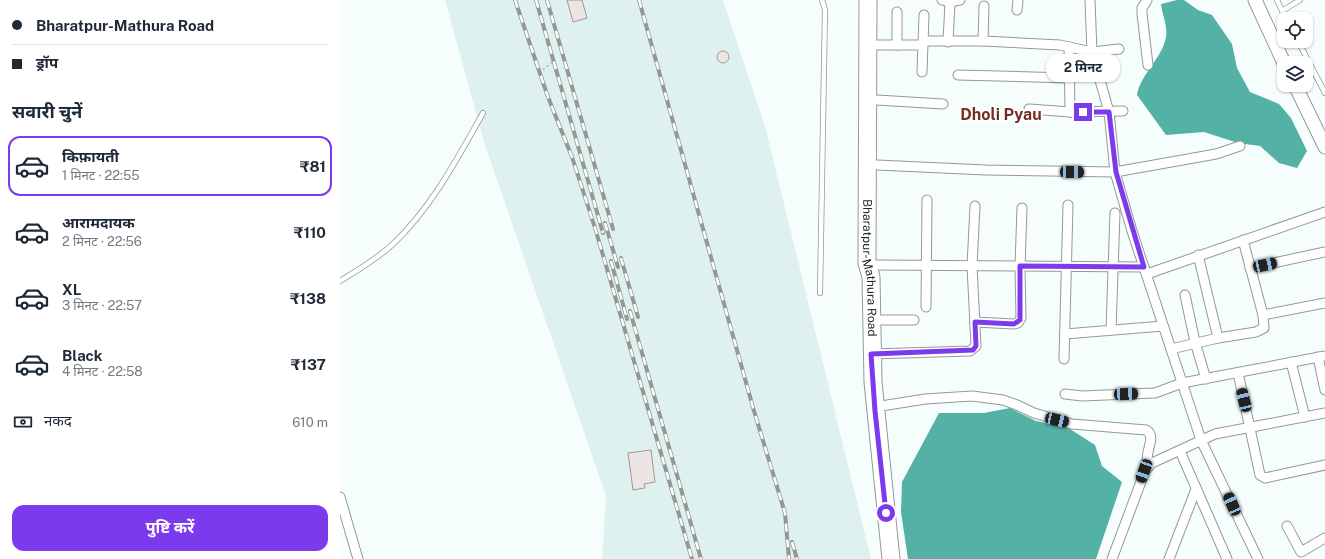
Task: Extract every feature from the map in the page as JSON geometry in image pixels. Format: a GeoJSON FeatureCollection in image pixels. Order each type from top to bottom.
{"type":"FeatureCollection","features":[{"type":"Feature","properties":{"kind":"highway","name":"Bharatpur-Mathura Road"},"geometry":{"type":"LineString","coordinates":[[868,0],[867,263],[873,271]]}},
{"type":"Feature","properties":{"kind":"highway","name":"Bharatpur-Mathura Road"},"geometry":{"type":"LineString","coordinates":[[876,0],[877,165],[871,354],[891,559]]}},
{"type":"Feature","properties":{"kind":"street"},"geometry":{"type":"LineString","coordinates":[[948,42],[946,1],[960,0]]}},
{"type":"Feature","properties":{"kind":"street"},"geometry":{"type":"LineString","coordinates":[[1017,10],[1018,0]]}},
{"type":"Feature","properties":{"kind":"street"},"geometry":{"type":"LineString","coordinates":[[1090,0],[1092,52],[1109,112],[1116,172],[1145,271],[1201,440],[1258,559]]}},
{"type":"Feature","properties":{"kind":"street"},"geometry":{"type":"LineString","coordinates":[[1147,0],[1142,8],[1142,14],[1148,65]]}},
{"type":"Feature","properties":{"kind":"street"},"geometry":{"type":"LineString","coordinates":[[1255,0],[1281,56]]}},
{"type":"Feature","properties":{"kind":"street"},"geometry":{"type":"LineString","coordinates":[[983,41],[984,6]]}},
{"type":"Feature","properties":{"kind":"street"},"geometry":{"type":"LineString","coordinates":[[897,12],[897,45]]}},
{"type":"Feature","properties":{"kind":"street"},"geometry":{"type":"LineString","coordinates":[[922,72],[924,15]]}},
{"type":"Feature","properties":{"kind":"street"},"geometry":{"type":"LineString","coordinates":[[877,45],[920,45],[927,41],[983,41],[1069,47],[1092,52],[1119,49]]}},
{"type":"Feature","properties":{"kind":"street"},"geometry":{"type":"LineString","coordinates":[[1069,47],[1070,112]]}},
{"type":"Feature","properties":{"kind":"street"},"geometry":{"type":"LineString","coordinates":[[958,74],[1069,78]]}},
{"type":"Feature","properties":{"kind":"street"},"geometry":{"type":"LineString","coordinates":[[1298,92],[1325,147]]}},
{"type":"Feature","properties":{"kind":"street"},"geometry":{"type":"LineString","coordinates":[[877,100],[943,104]]}},
{"type":"Feature","properties":{"kind":"street"},"geometry":{"type":"LineString","coordinates":[[1029,109],[1070,112],[1123,111]]}},
{"type":"Feature","properties":{"kind":"street"},"geometry":{"type":"LineString","coordinates":[[877,165],[986,170],[1116,172],[1216,154],[1240,146]]}},
{"type":"Feature","properties":{"kind":"street"},"geometry":{"type":"LineString","coordinates":[[926,307],[927,200]]}},
{"type":"Feature","properties":{"kind":"street"},"geometry":{"type":"LineString","coordinates":[[1064,359],[1068,205]]}},
{"type":"Feature","properties":{"kind":"street"},"geometry":{"type":"LineString","coordinates":[[871,354],[970,351],[976,346],[972,266],[975,206]]}},
{"type":"Feature","properties":{"kind":"street"},"geometry":{"type":"LineString","coordinates":[[975,322],[1018,323],[1021,318],[1020,266],[1022,208]]}},
{"type":"Feature","properties":{"kind":"street"},"geometry":{"type":"LineString","coordinates":[[873,271],[926,266],[1112,267],[1145,271],[1198,255],[1325,212]]}},
{"type":"Feature","properties":{"kind":"street"},"geometry":{"type":"LineString","coordinates":[[1111,330],[1115,213]]}},
{"type":"Feature","properties":{"kind":"street"},"geometry":{"type":"LineString","coordinates":[[1171,349],[1195,342],[1261,330],[1264,328],[1263,315],[1243,240]]}},
{"type":"Feature","properties":{"kind":"street"},"geometry":{"type":"LineString","coordinates":[[1250,268],[1325,252]]}},
{"type":"Feature","properties":{"kind":"street"},"geometry":{"type":"LineString","coordinates":[[1198,255],[1218,338]]}},
{"type":"Feature","properties":{"kind":"street"},"geometry":{"type":"LineString","coordinates":[[1185,295],[1195,342],[1206,379]]}},
{"type":"Feature","properties":{"kind":"street"},"geometry":{"type":"LineString","coordinates":[[1263,315],[1325,303]]}},
{"type":"Feature","properties":{"kind":"street"},"geometry":{"type":"LineString","coordinates":[[871,320],[914,320]]}},
{"type":"Feature","properties":{"kind":"street"},"geometry":{"type":"LineString","coordinates":[[1065,334],[1164,326]]}},
{"type":"Feature","properties":{"kind":"street"},"geometry":{"type":"LineString","coordinates":[[1065,394],[1082,396],[1155,393],[1182,383],[1321,357],[1325,390]]}},
{"type":"Feature","properties":{"kind":"street"},"geometry":{"type":"LineString","coordinates":[[1291,362],[1305,417]]}},
{"type":"Feature","properties":{"kind":"street"},"geometry":{"type":"LineString","coordinates":[[1238,373],[1258,470],[1262,477],[1325,465]]}},
{"type":"Feature","properties":{"kind":"street"},"geometry":{"type":"LineString","coordinates":[[875,407],[925,399],[978,397],[1010,402],[1034,413],[1072,424],[1146,430],[1150,432],[1152,438],[1146,458],[1148,466]]}},
{"type":"Feature","properties":{"kind":"street"},"geometry":{"type":"LineString","coordinates":[[1112,559],[1144,471],[1148,466],[1215,434],[1250,426],[1325,413]]}},
{"type":"Feature","properties":{"kind":"street"},"geometry":{"type":"LineString","coordinates":[[1180,451],[1225,558]]}},
{"type":"Feature","properties":{"kind":"street"},"geometry":{"type":"LineString","coordinates":[[1169,559],[1196,489]]}},
{"type":"Feature","properties":{"kind":"street"},"geometry":{"type":"LineString","coordinates":[[340,498],[358,559]]}},
{"type":"Feature","properties":{"kind":"street"},"geometry":{"type":"LineString","coordinates":[[1287,526],[1303,555],[1325,538]]}},
{"type":"Feature","properties":{"kind":"lane"},"geometry":{"type":"LineString","coordinates":[[820,293],[825,10],[822,0]]}},
{"type":"Feature","properties":{"kind":"lane"},"geometry":{"type":"LineString","coordinates":[[1277,0],[1282,11],[1300,0]]}},
{"type":"Feature","properties":{"kind":"lane"},"geometry":{"type":"LineString","coordinates":[[1302,48],[1325,93]]}},
{"type":"Feature","properties":{"kind":"lane"},"geometry":{"type":"LineString","coordinates":[[340,281],[363,267],[392,245],[414,222],[447,177],[483,113]]}},
{"type":"Feature","properties":{"kind":"path"},"geometry":{"type":"LineString","coordinates":[[543,70],[552,62]]}},
{"type":"Feature","properties":{"kind":"shaded area"},"geometry":{"type":"Polygon","coordinates":[[[445,0],[723,0],[765,126],[871,559],[602,559],[606,496],[484,142],[445,0]]]}},
{"type":"Feature","properties":{"kind":"water"},"geometry":{"type":"Polygon","coordinates":[[[1184,0],[1198,10],[1212,15],[1232,44],[1237,68],[1250,92],[1279,104],[1291,118],[1307,151],[1297,168],[1279,163],[1260,146],[1238,143],[1204,132],[1166,135],[1137,95],[1139,87],[1164,45],[1166,25],[1161,4],[1184,0]]]}},
{"type":"Feature","properties":{"kind":"water"},"geometry":{"type":"Polygon","coordinates":[[[1010,408],[1036,421],[1067,427],[1095,445],[1102,466],[1122,482],[1096,559],[908,559],[901,512],[902,482],[939,413],[984,413],[1010,408]]]}},
{"type":"Feature","properties":{"kind":"building"},"geometry":{"type":"Polygon","coordinates":[[[567,0],[582,0],[587,18],[573,22],[567,0]]]}},
{"type":"Feature","properties":{"kind":"building"},"geometry":{"type":"Polygon","coordinates":[[[721,51],[725,51],[729,57],[725,63],[721,63],[717,59],[717,55],[721,51]]]}},
{"type":"Feature","properties":{"kind":"building"},"geometry":{"type":"Polygon","coordinates":[[[651,450],[655,482],[644,484],[645,488],[633,490],[628,453],[651,450]]]}},
{"type":"Feature","properties":{"kind":"railway"},"geometry":{"type":"LineString","coordinates":[[515,0],[548,97],[572,157],[595,228],[692,559]]}},
{"type":"Feature","properties":{"kind":"railway"},"geometry":{"type":"LineString","coordinates":[[536,0],[603,233]]}},
{"type":"Feature","properties":{"kind":"railway"},"geometry":{"type":"LineString","coordinates":[[547,0],[613,229]]}},
{"type":"Feature","properties":{"kind":"railway"},"geometry":{"type":"LineString","coordinates":[[639,0],[754,411],[785,513],[789,559]]}},
{"type":"Feature","properties":{"kind":"railway"},"geometry":{"type":"LineString","coordinates":[[605,223],[618,267]]}},
{"type":"Feature","properties":{"kind":"railway"},"geometry":{"type":"LineString","coordinates":[[621,258],[638,317]]}},
{"type":"Feature","properties":{"kind":"railway"},"geometry":{"type":"LineString","coordinates":[[611,261],[627,319]]}},
{"type":"Feature","properties":{"kind":"railway"},"geometry":{"type":"LineString","coordinates":[[630,311],[701,559]]}},
{"type":"Feature","properties":{"kind":"railway"},"geometry":{"type":"LineString","coordinates":[[792,542],[797,559]]}},
{"type":"Feature","properties":{"kind":"district","name":"Dholi Pyau"},"geometry":{"type":"Point","coordinates":[1001,114]}},
{"type":"Feature","properties":{"kind":"route"},"geometry":{"type":"LineString","coordinates":[[886,513],[872,382],[871,354],[973,350],[976,346],[975,322],[1014,324],[1018,323],[1020,320],[1020,266],[1144,267],[1132,231],[1116,172],[1112,149],[1109,112],[1083,112]]}}]}
